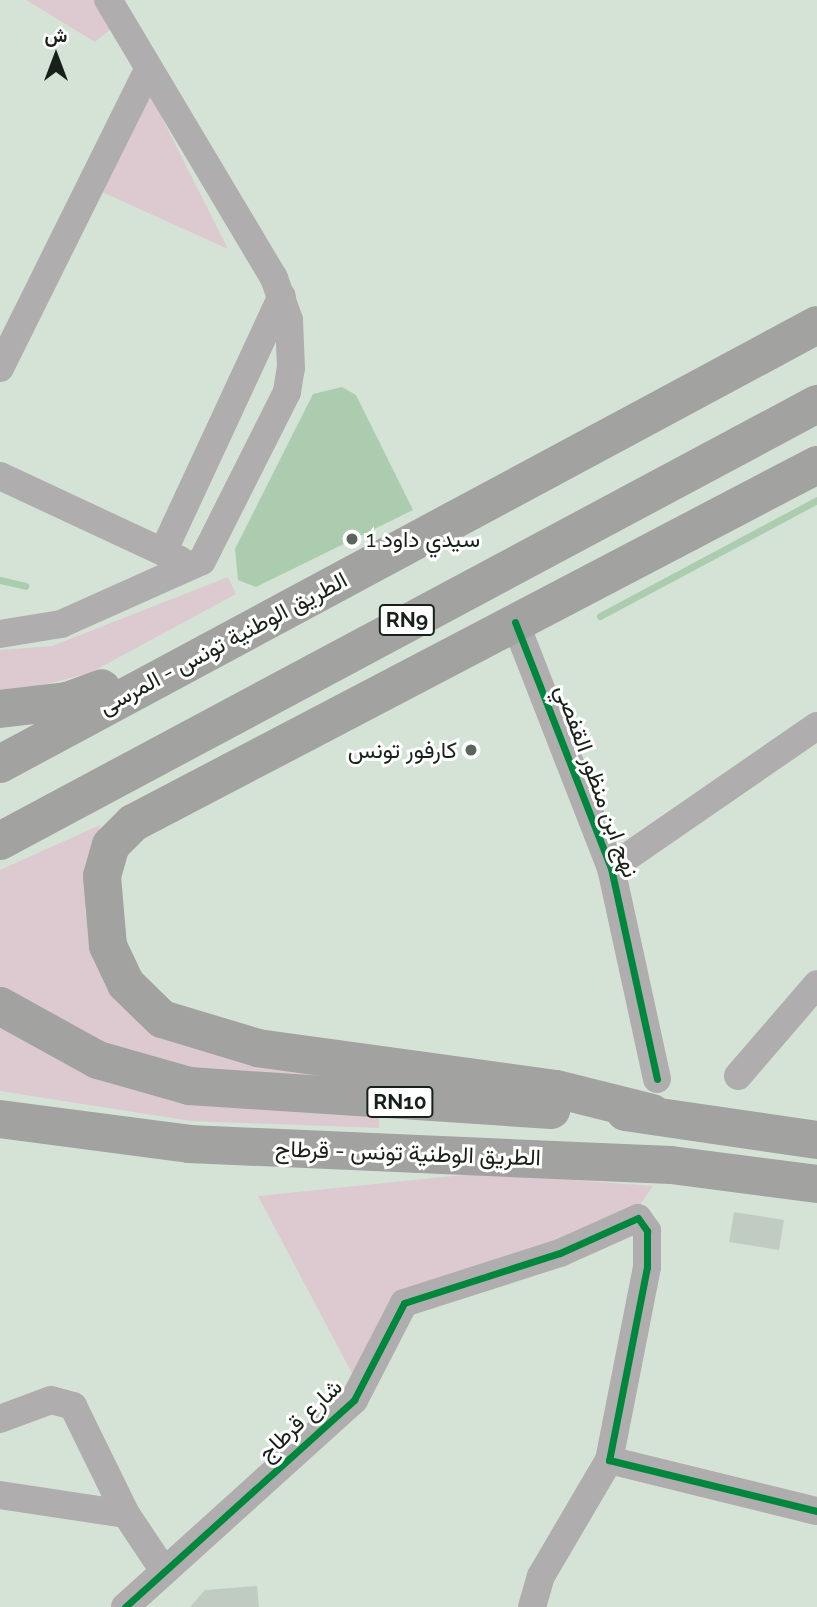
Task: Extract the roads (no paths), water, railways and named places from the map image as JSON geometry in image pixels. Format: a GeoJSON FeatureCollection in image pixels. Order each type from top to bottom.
{"type":"FeatureCollection","features":[{"type":"Feature","properties":{"kind":"highway","name":"الطريق الوطنية تونس - المرسى"},"geometry":{"type":"LineString","coordinates":[[0,764],[215,645],[817,325]]}},
{"type":"Feature","properties":{"kind":"highway","name":"RN9"},"geometry":{"type":"LineString","coordinates":[[0,841],[817,404]]}},
{"type":"Feature","properties":{"kind":"highway"},"geometry":{"type":"LineString","coordinates":[[654,1096],[556,1089],[210,1039],[162,1019],[126,984],[100,909],[111,845],[134,823],[281,741],[817,465]]}},
{"type":"Feature","properties":{"kind":"highway"},"geometry":{"type":"LineString","coordinates":[[0,709],[66,701],[215,645]]}},
{"type":"Feature","properties":{"kind":"highway"},"geometry":{"type":"LineString","coordinates":[[0,851],[281,741]]}},
{"type":"Feature","properties":{"kind":"highway","name":"الطريق الوطنية تونس - قرطاج"},"geometry":{"type":"LineString","coordinates":[[0,1006],[98,1059],[190,1086],[654,1096],[817,1140]]}},
{"type":"Feature","properties":{"kind":"highway","name":"الطريق الوطنية تونس - قرطاج"},"geometry":{"type":"LineString","coordinates":[[0,1119],[190,1144],[659,1164],[817,1184]]}},
{"type":"Feature","properties":{"kind":"street"},"geometry":{"type":"LineString","coordinates":[[0,634],[61,624],[195,566],[214,544],[287,392],[292,344],[282,296],[107,0]]}},
{"type":"Feature","properties":{"kind":"street"},"geometry":{"type":"LineString","coordinates":[[0,368],[148,70]]}},
{"type":"Feature","properties":{"kind":"street"},"geometry":{"type":"LineString","coordinates":[[163,552],[282,296]]}},
{"type":"Feature","properties":{"kind":"street"},"geometry":{"type":"LineString","coordinates":[[0,476],[195,566]]}},
{"type":"Feature","properties":{"kind":"street","name":"نهج ابن منظور القفصي"},"geometry":{"type":"LineString","coordinates":[[515,622],[611,867],[654,1096]]}},
{"type":"Feature","properties":{"kind":"street"},"geometry":{"type":"LineString","coordinates":[[611,867],[817,726]]}},
{"type":"Feature","properties":{"kind":"street"},"geometry":{"type":"LineString","coordinates":[[738,1076],[817,984]]}},
{"type":"Feature","properties":{"kind":"street","name":"شارع قرطاج"},"geometry":{"type":"LineString","coordinates":[[125,1607],[354,1400],[404,1303],[560,1253],[638,1218],[647,1231],[647,1267],[609,1460]]}},
{"type":"Feature","properties":{"kind":"street"},"geometry":{"type":"LineString","coordinates":[[0,1419],[51,1400],[73,1406],[126,1514],[164,1571]]}},
{"type":"Feature","properties":{"kind":"street"},"geometry":{"type":"LineString","coordinates":[[532,1607],[541,1576],[609,1460],[817,1511]]}},
{"type":"Feature","properties":{"kind":"street"},"geometry":{"type":"LineString","coordinates":[[0,1495],[126,1514]]}},
{"type":"Feature","properties":{"kind":"waterway"},"geometry":{"type":"LineString","coordinates":[[600,616],[817,500]]}},
{"type":"Feature","properties":{"kind":"waterway"},"geometry":{"type":"LineString","coordinates":[[0,580],[25,586]]}},
{"type":"Feature","properties":{"kind":"place","name":"سيدي داود 1"},"geometry":{"type":"Point","coordinates":[352,539]}},
{"type":"Feature","properties":{"kind":"place","name":"كارفور تونس"},"geometry":{"type":"Point","coordinates":[471,750]}}]}
